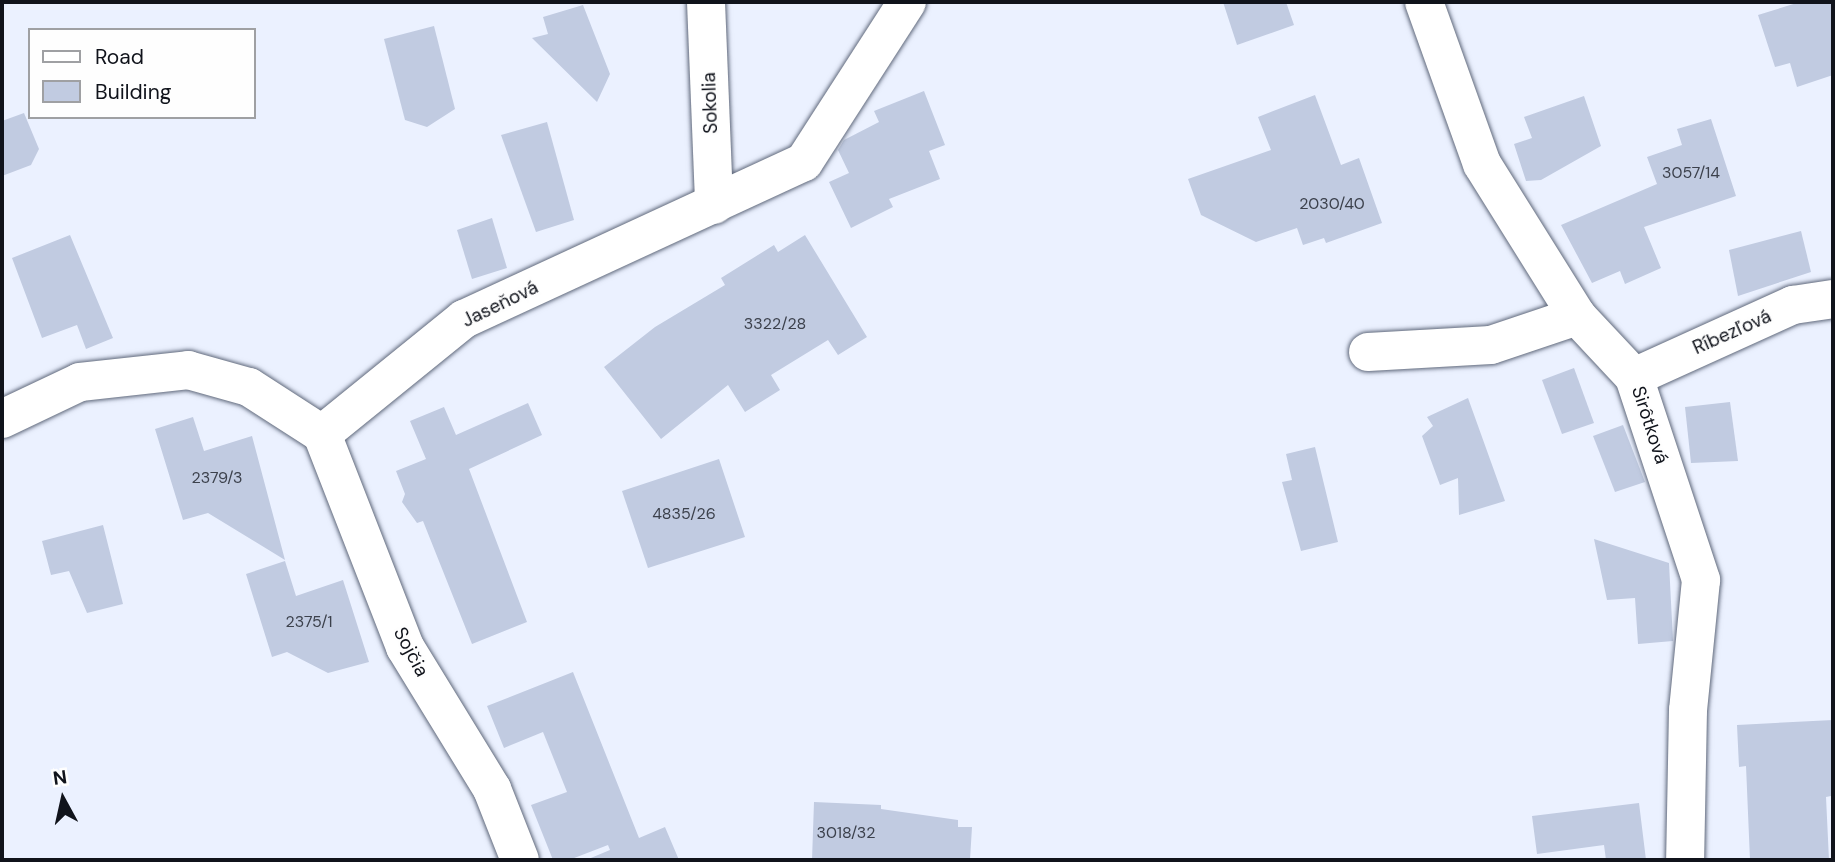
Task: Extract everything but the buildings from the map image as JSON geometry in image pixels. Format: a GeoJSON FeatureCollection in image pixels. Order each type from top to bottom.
{"type":"FeatureCollection","features":[{"type":"Feature","properties":{"kind":"street","name":"Sokolia"},"geometry":{"type":"LineString","coordinates":[[706,2],[714,205]]}},
{"type":"Feature","properties":{"kind":"street","name":"Jaseňová"},"geometry":{"type":"LineString","coordinates":[[321,434],[464,319],[804,162],[907,2]]}},
{"type":"Feature","properties":{"kind":"street","name":"Sirôtková"},"geometry":{"type":"LineString","coordinates":[[1424,2],[1482,164],[1577,316],[1634,377],[1701,580],[1688,710],[1685,860]]}},
{"type":"Feature","properties":{"kind":"street","name":"Ríbezľová"},"geometry":{"type":"LineString","coordinates":[[1634,377],[1793,305],[1833,299]]}},
{"type":"Feature","properties":{"kind":"street"},"geometry":{"type":"LineString","coordinates":[[1368,352],[1491,345],[1577,316]]}},
{"type":"Feature","properties":{"kind":"street"},"geometry":{"type":"LineString","coordinates":[[2,419],[80,382],[188,370],[249,387],[321,434]]}},
{"type":"Feature","properties":{"kind":"street","name":"Sojčia"},"geometry":{"type":"LineString","coordinates":[[321,434],[405,647],[492,789],[520,860]]}}]}
